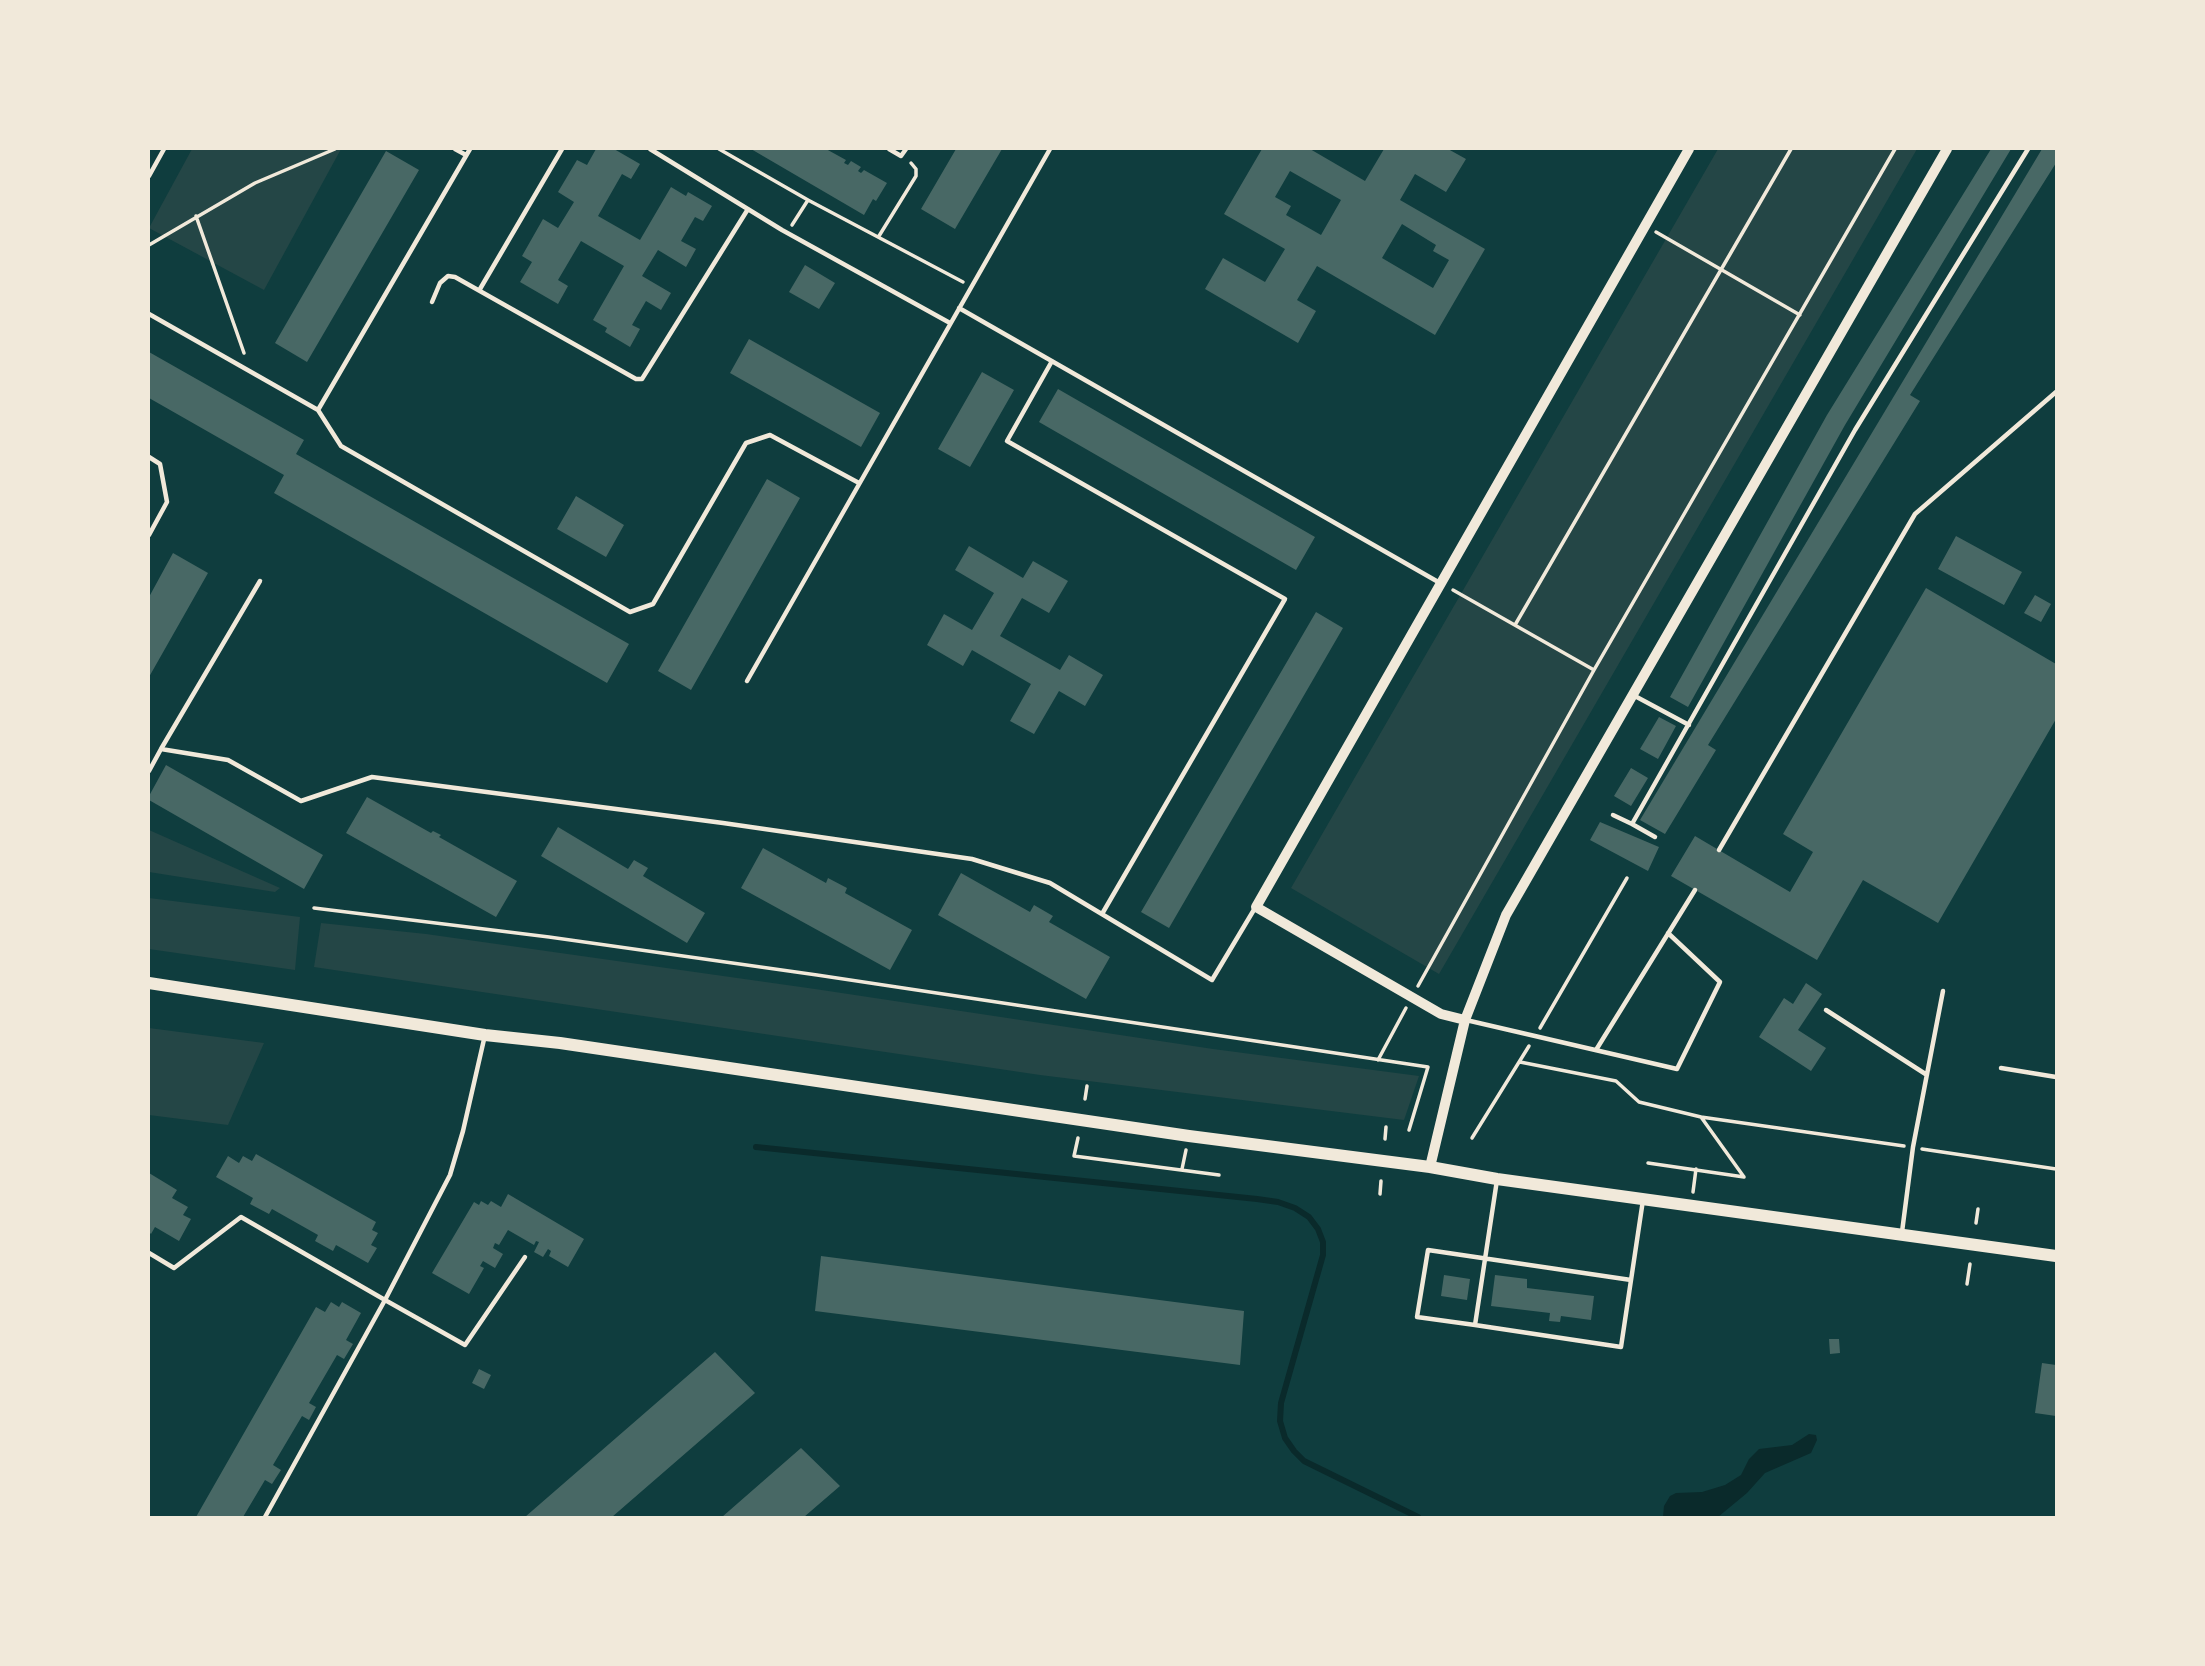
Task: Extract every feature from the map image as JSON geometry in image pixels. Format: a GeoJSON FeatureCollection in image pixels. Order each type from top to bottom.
{"type":"FeatureCollection","features":[{"type":"Feature","properties":{"kind":"main road"},"geometry":{"type":"LineString","coordinates":[[149,983],[485,1035],[560,1043],[1189,1136],[1430,1167],[1497,1179],[2056,1256]]}},
{"type":"Feature","properties":{"kind":"street"},"geometry":{"type":"LineString","coordinates":[[1465,1020],[1441,1014],[1255,907],[1689,149]]}},
{"type":"Feature","properties":{"kind":"street"},"geometry":{"type":"LineString","coordinates":[[1430,1167],[1465,1020],[1506,915],[1947,149]]}},
{"type":"Feature","properties":{"kind":"lane"},"geometry":{"type":"LineString","coordinates":[[149,176],[164,149]]}},
{"type":"Feature","properties":{"kind":"lane"},"geometry":{"type":"LineString","coordinates":[[455,149],[466,155]]}},
{"type":"Feature","properties":{"kind":"lane"},"geometry":{"type":"LineString","coordinates":[[318,410],[470,149]]}},
{"type":"Feature","properties":{"kind":"lane"},"geometry":{"type":"LineString","coordinates":[[480,289],[562,149]]}},
{"type":"Feature","properties":{"kind":"lane"},"geometry":{"type":"LineString","coordinates":[[650,149],[787,233],[950,323]]}},
{"type":"Feature","properties":{"kind":"lane"},"geometry":{"type":"LineString","coordinates":[[889,149],[901,156],[905,149]]}},
{"type":"Feature","properties":{"kind":"lane"},"geometry":{"type":"LineString","coordinates":[[747,681],[1050,149]]}},
{"type":"Feature","properties":{"kind":"lane"},"geometry":{"type":"LineString","coordinates":[[1632,824],[1855,430],[2028,149]]}},
{"type":"Feature","properties":{"kind":"lane"},"geometry":{"type":"LineString","coordinates":[[432,302],[440,283],[448,276],[456,277],[636,379],[642,379],[748,209]]}},
{"type":"Feature","properties":{"kind":"lane"},"geometry":{"type":"LineString","coordinates":[[959,307],[1440,583]]}},
{"type":"Feature","properties":{"kind":"lane"},"geometry":{"type":"LineString","coordinates":[[149,314],[318,410],[341,446],[630,612],[653,604],[746,443],[770,435],[859,483]]}},
{"type":"Feature","properties":{"kind":"lane"},"geometry":{"type":"LineString","coordinates":[[1052,361],[1007,441],[1285,599],[1102,914]]}},
{"type":"Feature","properties":{"kind":"lane"},"geometry":{"type":"LineString","coordinates":[[1719,850],[1915,514],[2056,392]]}},
{"type":"Feature","properties":{"kind":"lane"},"geometry":{"type":"LineString","coordinates":[[149,457],[160,464],[167,502],[149,535]]}},
{"type":"Feature","properties":{"kind":"lane"},"geometry":{"type":"LineString","coordinates":[[149,771],[260,581]]}},
{"type":"Feature","properties":{"kind":"lane"},"geometry":{"type":"LineString","coordinates":[[1632,695],[1689,725]]}},
{"type":"Feature","properties":{"kind":"lane"},"geometry":{"type":"LineString","coordinates":[[162,750],[228,760],[301,801],[372,777],[972,859],[1050,883],[1212,980],[1255,907]]}},
{"type":"Feature","properties":{"kind":"lane"},"geometry":{"type":"LineString","coordinates":[[1613,815],[1655,837]]}},
{"type":"Feature","properties":{"kind":"lane"},"geometry":{"type":"LineString","coordinates":[[1596,1051],[1695,890]]}},
{"type":"Feature","properties":{"kind":"lane"},"geometry":{"type":"LineString","coordinates":[[1465,1020],[1677,1069],[1720,982],[1668,933]]}},
{"type":"Feature","properties":{"kind":"lane"},"geometry":{"type":"LineString","coordinates":[[1902,1233],[1913,1147],[1943,991]]}},
{"type":"Feature","properties":{"kind":"lane"},"geometry":{"type":"LineString","coordinates":[[1826,1010],[1927,1075]]}},
{"type":"Feature","properties":{"kind":"lane"},"geometry":{"type":"LineString","coordinates":[[265,1517],[386,1300],[450,1175],[485,1035]]}},
{"type":"Feature","properties":{"kind":"lane"},"geometry":{"type":"LineString","coordinates":[[2001,1068],[2056,1077]]}},
{"type":"Feature","properties":{"kind":"lane"},"geometry":{"type":"LineString","coordinates":[[1475,1325],[1497,1179]]}},
{"type":"Feature","properties":{"kind":"lane"},"geometry":{"type":"LineString","coordinates":[[1631,1280],[1428,1250],[1417,1317],[1621,1347],[1631,1280],[1643,1198]]}},
{"type":"Feature","properties":{"kind":"lane"},"geometry":{"type":"LineString","coordinates":[[149,1253],[174,1268],[241,1217],[465,1345],[525,1257]]}},
{"type":"Feature","properties":{"kind":"path"},"geometry":{"type":"LineString","coordinates":[[149,244],[255,183],[335,149]]}},
{"type":"Feature","properties":{"kind":"path"},"geometry":{"type":"LineString","coordinates":[[719,149],[808,200],[971,286]]}},
{"type":"Feature","properties":{"kind":"path"},"geometry":{"type":"LineString","coordinates":[[1515,625],[1791,149]]}},
{"type":"Feature","properties":{"kind":"path"},"geometry":{"type":"LineString","coordinates":[[1378,1059],[1594,670],[1895,149]]}},
{"type":"Feature","properties":{"kind":"path"},"geometry":{"type":"LineString","coordinates":[[879,236],[916,176],[913,164],[901,156]]}},
{"type":"Feature","properties":{"kind":"path"},"geometry":{"type":"LineString","coordinates":[[787,233],[808,200]]}},
{"type":"Feature","properties":{"kind":"path"},"geometry":{"type":"LineString","coordinates":[[197,216],[250,372]]}},
{"type":"Feature","properties":{"kind":"path"},"geometry":{"type":"LineString","coordinates":[[1645,226],[1800,314]]}},
{"type":"Feature","properties":{"kind":"path"},"geometry":{"type":"LineString","coordinates":[[1440,583],[1594,670]]}},
{"type":"Feature","properties":{"kind":"path"},"geometry":{"type":"LineString","coordinates":[[1472,1138],[1535,1037],[1627,878]]}},
{"type":"Feature","properties":{"kind":"path"},"geometry":{"type":"LineString","coordinates":[[314,908],[777,970],[1428,1067],[1409,1130]]}},
{"type":"Feature","properties":{"kind":"path"},"geometry":{"type":"LineString","coordinates":[[1520,1062],[1616,1081],[1639,1102],[1702,1117],[2056,1169]]}},
{"type":"Feature","properties":{"kind":"path"},"geometry":{"type":"LineString","coordinates":[[1085,1099],[1087,1086]]}},
{"type":"Feature","properties":{"kind":"path"},"geometry":{"type":"LineString","coordinates":[[1648,1163],[1744,1177],[1702,1117]]}},
{"type":"Feature","properties":{"kind":"path"},"geometry":{"type":"LineString","coordinates":[[1385,1139],[1386,1127]]}},
{"type":"Feature","properties":{"kind":"path"},"geometry":{"type":"LineString","coordinates":[[1077,1138],[1074,1156],[1219,1175]]}},
{"type":"Feature","properties":{"kind":"path"},"geometry":{"type":"LineString","coordinates":[[1691,1205],[1696,1170]]}},
{"type":"Feature","properties":{"kind":"path"},"geometry":{"type":"LineString","coordinates":[[1380,1194],[1381,1181]]}},
{"type":"Feature","properties":{"kind":"path"},"geometry":{"type":"LineString","coordinates":[[1976,1223],[1978,1209]]}},
{"type":"Feature","properties":{"kind":"path"},"geometry":{"type":"LineString","coordinates":[[1967,1284],[1970,1264]]}},
{"type":"Feature","properties":{"kind":"shaded area"},"geometry":{"type":"Polygon","coordinates":[[[192,149],[341,149],[264,290],[149,228],[192,149]]]}},
{"type":"Feature","properties":{"kind":"shaded area"},"geometry":{"type":"Polygon","coordinates":[[[1718,149],[1917,149],[1439,974],[1291,888],[1718,149]]]}},
{"type":"Feature","properties":{"kind":"shaded area"},"geometry":{"type":"Polygon","coordinates":[[[149,830],[280,888],[275,892],[149,872],[149,830]]]}},
{"type":"Feature","properties":{"kind":"shaded area"},"geometry":{"type":"Polygon","coordinates":[[[149,898],[300,917],[295,970],[149,949],[149,898]]]}},
{"type":"Feature","properties":{"kind":"shaded area"},"geometry":{"type":"Polygon","coordinates":[[[321,923],[426,934],[1213,1049],[1419,1076],[1404,1120],[1040,1075],[314,967],[321,923]]]}},
{"type":"Feature","properties":{"kind":"shaded area"},"geometry":{"type":"Polygon","coordinates":[[[149,1028],[264,1043],[228,1125],[149,1115],[149,1028]]]}},
{"type":"Feature","properties":{"kind":"shaded area"},"geometry":{"type":"Polygon","coordinates":[[[1809,1434],[1816,1435],[1817,1440],[1811,1453],[1765,1473],[1747,1493],[1718,1517],[1663,1517],[1664,1506],[1670,1496],[1676,1493],[1702,1492],[1725,1485],[1741,1475],[1749,1459],[1759,1449],[1792,1445],[1809,1434]]]}},
{"type":"Feature","properties":{"kind":"building"},"geometry":{"type":"Polygon","coordinates":[[[596,149],[614,149],[640,164],[631,179],[622,174],[598,216],[640,240],[671,187],[686,196],[688,192],[712,206],[703,221],[695,217],[681,241],[696,249],[686,267],[658,250],[642,276],[671,293],[661,310],[646,301],[632,325],[640,329],[630,347],[605,332],[607,328],[593,320],[624,266],[581,241],[558,280],[568,286],[558,304],[520,282],[532,262],[522,256],[543,219],[558,228],[574,202],[558,192],[577,160],[587,165],[596,149]]]}},
{"type":"Feature","properties":{"kind":"building"},"geometry":{"type":"Polygon","coordinates":[[[751,149],[826,149],[846,160],[844,163],[848,165],[851,161],[861,167],[858,171],[861,173],[864,170],[887,183],[864,215],[751,149]]]}},
{"type":"Feature","properties":{"kind":"building"},"geometry":{"type":"Polygon","coordinates":[[[956,149],[1002,149],[955,229],[921,209],[956,149]]]}},
{"type":"Feature","properties":{"kind":"building"},"geometry":{"type":"Polygon","coordinates":[[[1262,149],[1310,149],[1365,181],[1384,149],[1448,149],[1466,159],[1446,192],[1415,174],[1400,200],[1485,249],[1435,335],[1317,266],[1297,300],[1316,311],[1298,343],[1205,289],[1223,258],[1265,282],[1285,249],[1224,214],[1262,149]],[[1290,171],[1275,197],[1291,206],[1286,215],[1321,235],[1341,200],[1290,171]],[[1402,224],[1382,258],[1433,288],[1449,260],[1433,251],[1436,245],[1402,224]]]}},
{"type":"Feature","properties":{"kind":"building"},"geometry":{"type":"Polygon","coordinates":[[[1991,149],[2011,149],[1845,425],[1688,707],[1670,697],[1827,415],[1991,149]]]}},
{"type":"Feature","properties":{"kind":"building"},"geometry":{"type":"Polygon","coordinates":[[[2042,149],[2056,149],[2056,163],[1910,395],[1920,401],[1708,745],[1716,750],[1665,834],[1640,820],[2042,149]]]}},
{"type":"Feature","properties":{"kind":"building"},"geometry":{"type":"Polygon","coordinates":[[[386,151],[419,170],[307,362],[275,343],[386,151]]]}},
{"type":"Feature","properties":{"kind":"building"},"geometry":{"type":"Polygon","coordinates":[[[805,265],[835,283],[819,309],[789,292],[805,265]]]}},
{"type":"Feature","properties":{"kind":"building"},"geometry":{"type":"Polygon","coordinates":[[[749,339],[880,413],[861,447],[730,373],[749,339]]]}},
{"type":"Feature","properties":{"kind":"building"},"geometry":{"type":"Polygon","coordinates":[[[149,352],[304,440],[296,454],[629,644],[607,683],[274,493],[284,475],[149,398],[149,352]]]}},
{"type":"Feature","properties":{"kind":"building"},"geometry":{"type":"Polygon","coordinates":[[[982,372],[1014,390],[970,467],[938,449],[982,372]]]}},
{"type":"Feature","properties":{"kind":"building"},"geometry":{"type":"Polygon","coordinates":[[[1058,389],[1315,537],[1296,570],[1039,422],[1058,389]]]}},
{"type":"Feature","properties":{"kind":"building"},"geometry":{"type":"Polygon","coordinates":[[[767,479],[800,498],[691,690],[658,671],[767,479]]]}},
{"type":"Feature","properties":{"kind":"building"},"geometry":{"type":"Polygon","coordinates":[[[576,496],[624,525],[606,557],[557,529],[576,496]]]}},
{"type":"Feature","properties":{"kind":"building"},"geometry":{"type":"Polygon","coordinates":[[[1956,536],[2022,572],[2004,605],[1938,569],[1956,536]]]}},
{"type":"Feature","properties":{"kind":"building"},"geometry":{"type":"Polygon","coordinates":[[[969,546],[1023,578],[1033,561],[1068,581],[1049,613],[1022,598],[1000,636],[1060,670],[1069,655],[1103,675],[1085,706],[1059,691],[1034,734],[1010,721],[1031,684],[972,650],[963,666],[927,645],[944,614],[972,630],[994,593],[955,570],[969,546]]]}},
{"type":"Feature","properties":{"kind":"building"},"geometry":{"type":"Polygon","coordinates":[[[173,553],[208,573],[149,677],[149,597],[173,553]]]}},
{"type":"Feature","properties":{"kind":"building"},"geometry":{"type":"Polygon","coordinates":[[[1926,588],[2056,664],[2056,719],[1938,923],[1863,880],[1817,960],[1671,876],[1695,836],[1790,892],[1813,852],[1783,834],[1926,588]]]}},
{"type":"Feature","properties":{"kind":"building"},"geometry":{"type":"Polygon","coordinates":[[[2035,595],[2051,604],[2041,622],[2024,613],[2035,595]]]}},
{"type":"Feature","properties":{"kind":"building"},"geometry":{"type":"Polygon","coordinates":[[[1316,612],[1343,628],[1169,928],[1141,912],[1316,612]]]}},
{"type":"Feature","properties":{"kind":"building"},"geometry":{"type":"Polygon","coordinates":[[[1659,717],[1676,726],[1658,759],[1640,749],[1659,717]]]}},
{"type":"Feature","properties":{"kind":"building"},"geometry":{"type":"Polygon","coordinates":[[[166,765],[323,855],[304,889],[149,800],[166,765]]]}},
{"type":"Feature","properties":{"kind":"building"},"geometry":{"type":"Polygon","coordinates":[[[1631,768],[1648,778],[1631,806],[1614,796],[1631,768]]]}},
{"type":"Feature","properties":{"kind":"building"},"geometry":{"type":"Polygon","coordinates":[[[367,797],[431,833],[433,831],[441,835],[439,837],[517,881],[496,917],[346,833],[367,797]]]}},
{"type":"Feature","properties":{"kind":"building"},"geometry":{"type":"Polygon","coordinates":[[[1600,822],[1659,847],[1648,871],[1590,840],[1600,822]]]}},
{"type":"Feature","properties":{"kind":"building"},"geometry":{"type":"Polygon","coordinates":[[[558,827],[628,869],[634,860],[648,868],[643,876],[705,913],[687,943],[541,856],[558,827]]]}},
{"type":"Feature","properties":{"kind":"building"},"geometry":{"type":"Polygon","coordinates":[[[763,848],[826,883],[828,878],[847,888],[845,893],[912,930],[890,970],[741,888],[763,848]]]}},
{"type":"Feature","properties":{"kind":"building"},"geometry":{"type":"Polygon","coordinates":[[[961,873],[1030,912],[1034,905],[1053,916],[1049,922],[1110,957],[1086,999],[938,915],[961,873]]]}},
{"type":"Feature","properties":{"kind":"building"},"geometry":{"type":"Polygon","coordinates":[[[1806,983],[1822,994],[1798,1030],[1826,1048],[1811,1071],[1759,1037],[1784,998],[1793,1004],[1806,983]]]}},
{"type":"Feature","properties":{"kind":"building"},"geometry":{"type":"Polygon","coordinates":[[[256,1154],[376,1222],[372,1230],[378,1233],[371,1245],[377,1248],[368,1263],[336,1245],[333,1251],[315,1241],[318,1235],[272,1209],[269,1214],[250,1204],[253,1198],[216,1177],[228,1156],[239,1163],[243,1156],[252,1161],[256,1154]]]}},
{"type":"Feature","properties":{"kind":"building"},"geometry":{"type":"Polygon","coordinates":[[[149,1173],[177,1190],[172,1198],[188,1207],[183,1215],[191,1219],[179,1241],[155,1227],[151,1234],[149,1232],[149,1173]]]}},
{"type":"Feature","properties":{"kind":"building"},"geometry":{"type":"Polygon","coordinates":[[[508,1194],[584,1239],[568,1267],[549,1256],[551,1251],[548,1249],[543,1257],[534,1252],[539,1242],[536,1241],[534,1245],[508,1230],[499,1245],[495,1243],[493,1248],[503,1254],[495,1268],[483,1261],[480,1266],[484,1268],[469,1294],[432,1273],[474,1202],[479,1205],[481,1201],[488,1205],[491,1201],[501,1207],[508,1194]]]}},
{"type":"Feature","properties":{"kind":"building"},"geometry":{"type":"Polygon","coordinates":[[[821,1256],[1244,1311],[1240,1365],[815,1311],[821,1256]]]}},
{"type":"Feature","properties":{"kind":"building"},"geometry":{"type":"Polygon","coordinates":[[[1444,1275],[1470,1279],[1467,1300],[1441,1296],[1444,1275]]]}},
{"type":"Feature","properties":{"kind":"building"},"geometry":{"type":"Polygon","coordinates":[[[1495,1275],[1527,1279],[1527,1288],[1594,1296],[1591,1320],[1561,1316],[1560,1322],[1549,1321],[1550,1313],[1491,1306],[1495,1275]]]}},
{"type":"Feature","properties":{"kind":"building"},"geometry":{"type":"Polygon","coordinates":[[[331,1302],[339,1307],[342,1302],[361,1313],[346,1340],[353,1344],[344,1359],[337,1355],[309,1403],[316,1407],[309,1420],[302,1416],[273,1465],[281,1470],[272,1484],[265,1480],[243,1517],[196,1517],[316,1307],[325,1312],[331,1302]]]}},
{"type":"Feature","properties":{"kind":"building"},"geometry":{"type":"Polygon","coordinates":[[[1829,1339],[1839,1339],[1840,1353],[1830,1354],[1829,1339]]]}},
{"type":"Feature","properties":{"kind":"building"},"geometry":{"type":"Polygon","coordinates":[[[715,1352],[755,1393],[612,1517],[525,1517],[715,1352]]]}},
{"type":"Feature","properties":{"kind":"building"},"geometry":{"type":"Polygon","coordinates":[[[2042,1363],[2056,1365],[2056,1416],[2035,1413],[2042,1363]]]}},
{"type":"Feature","properties":{"kind":"building"},"geometry":{"type":"Polygon","coordinates":[[[479,1369],[491,1375],[484,1389],[472,1383],[479,1369]]]}},
{"type":"Feature","properties":{"kind":"building"},"geometry":{"type":"Polygon","coordinates":[[[801,1448],[840,1486],[804,1517],[722,1517],[801,1448]]]}},
{"type":"Feature","properties":{"kind":"waterway"},"geometry":{"type":"LineString","coordinates":[[756,1147],[1257,1199],[1295,1208],[1309,1217],[1318,1229],[1323,1242],[1323,1255],[1281,1403],[1280,1421],[1285,1438],[1304,1461],[1418,1517]]}}]}
